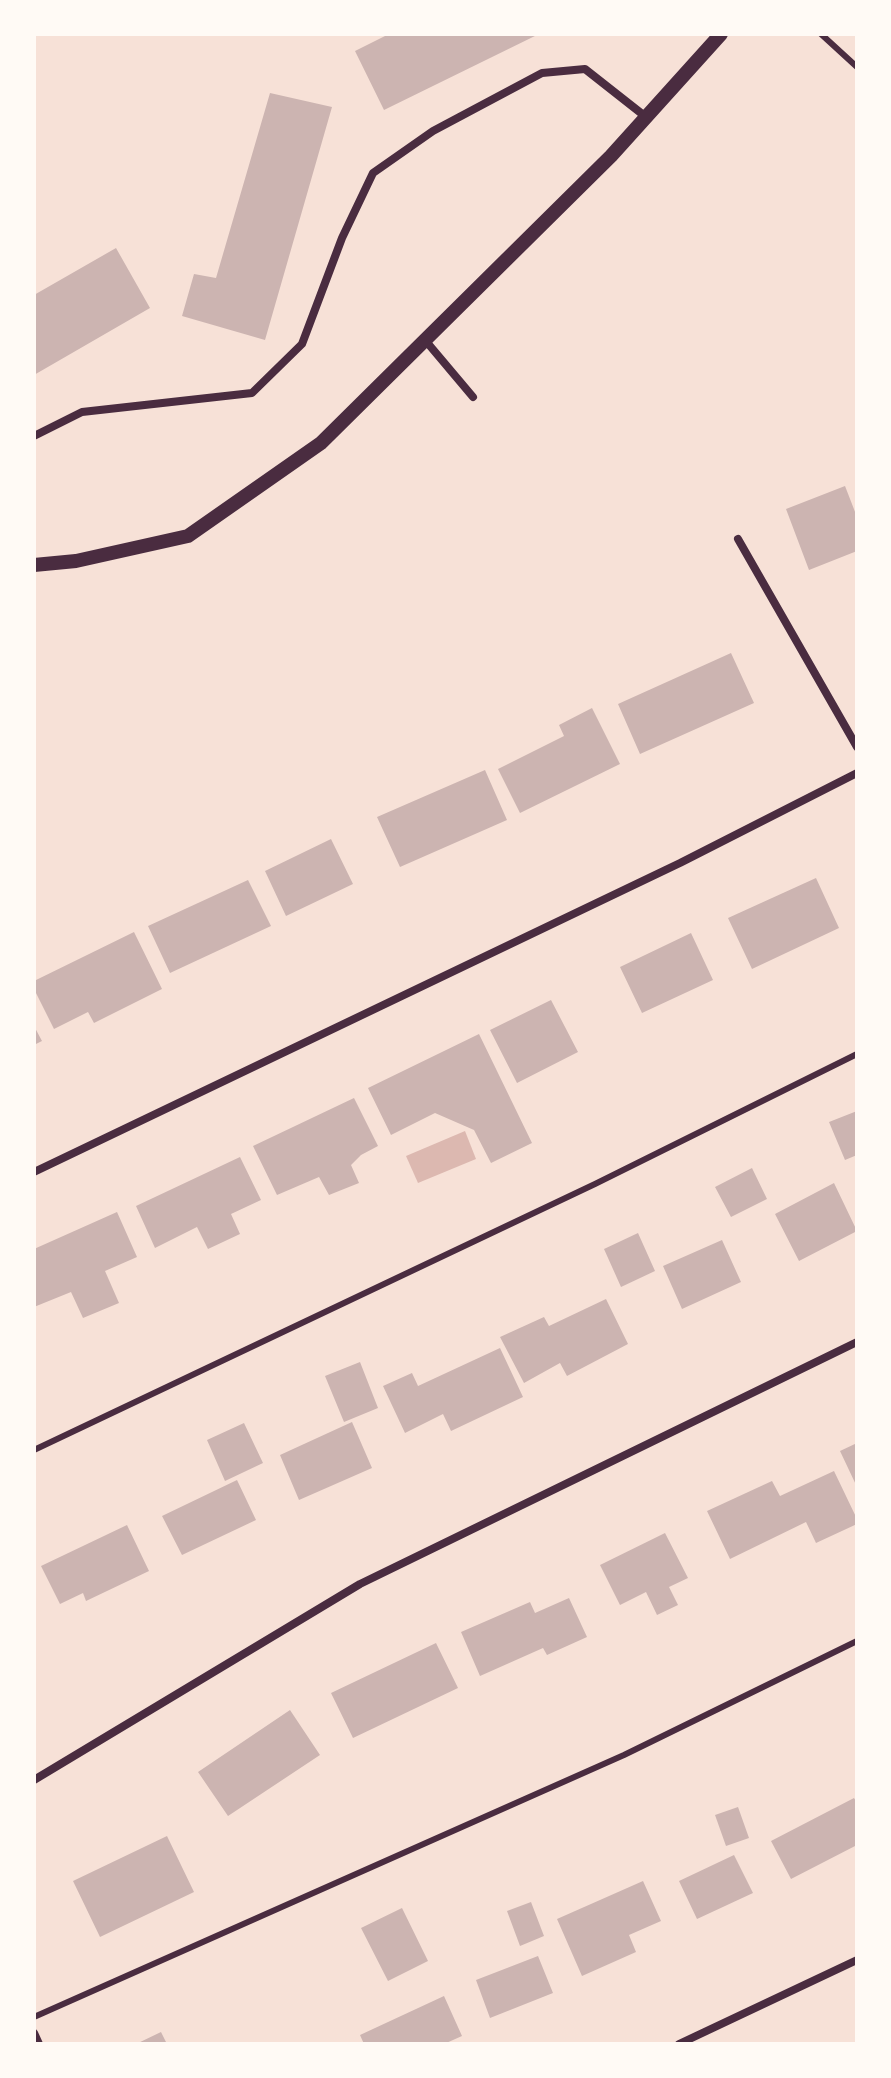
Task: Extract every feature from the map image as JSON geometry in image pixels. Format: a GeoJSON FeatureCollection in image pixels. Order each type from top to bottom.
{"type":"FeatureCollection","features":[{"type":"Feature","properties":{"kind":"street"},"geometry":{"type":"LineString","coordinates":[[34,565],[76,561],[188,536],[321,443],[611,156],[721,34]]}},
{"type":"Feature","properties":{"kind":"street"},"geometry":{"type":"LineString","coordinates":[[34,436],[82,412],[252,393],[302,344],[342,238],[373,173],[433,131],[542,73],[585,69],[646,117]]}},
{"type":"Feature","properties":{"kind":"street"},"geometry":{"type":"LineString","coordinates":[[425,340],[473,397]]}},
{"type":"Feature","properties":{"kind":"street"},"geometry":{"type":"LineString","coordinates":[[738,539],[857,747]]}},
{"type":"Feature","properties":{"kind":"street"},"geometry":{"type":"LineString","coordinates":[[34,1172],[665,870],[857,773]]}},
{"type":"Feature","properties":{"kind":"street"},"geometry":{"type":"LineString","coordinates":[[34,1780],[360,1584],[857,1342]]}},
{"type":"Feature","properties":{"kind":"street"},"geometry":{"type":"LineString","coordinates":[[679,2044],[857,1960]]}},
{"type":"Feature","properties":{"kind":"street"},"geometry":{"type":"LineString","coordinates":[[34,2033],[39,2044]]}},
{"type":"Feature","properties":{"kind":"lane"},"geometry":{"type":"LineString","coordinates":[[821,34],[857,67]]}},
{"type":"Feature","properties":{"kind":"lane"},"geometry":{"type":"LineString","coordinates":[[34,1450],[595,1184],[857,1054]]}},
{"type":"Feature","properties":{"kind":"lane"},"geometry":{"type":"LineString","coordinates":[[34,2017],[624,1755],[857,1641]]}},
{"type":"Feature","properties":{"kind":"shaded area"},"geometry":{"type":"Polygon","coordinates":[[[465,1131],[476,1159],[418,1183],[406,1156],[465,1131]]]}},
{"type":"Feature","properties":{"kind":"building"},"geometry":{"type":"Polygon","coordinates":[[[389,34],[539,34],[384,110],[355,51],[389,34]]]}},
{"type":"Feature","properties":{"kind":"building"},"geometry":{"type":"Polygon","coordinates":[[[270,93],[332,107],[265,340],[182,316],[194,274],[216,278],[270,93]]]}},
{"type":"Feature","properties":{"kind":"building"},"geometry":{"type":"Polygon","coordinates":[[[116,248],[150,308],[34,375],[34,295],[116,248]]]}},
{"type":"Feature","properties":{"kind":"building"},"geometry":{"type":"Polygon","coordinates":[[[845,486],[857,517],[857,551],[809,570],[786,509],[845,486]]]}},
{"type":"Feature","properties":{"kind":"building"},"geometry":{"type":"Polygon","coordinates":[[[731,653],[754,703],[640,754],[618,704],[731,653]]]}},
{"type":"Feature","properties":{"kind":"building"},"geometry":{"type":"Polygon","coordinates":[[[592,708],[620,764],[520,813],[498,769],[564,736],[559,725],[592,708]]]}},
{"type":"Feature","properties":{"kind":"building"},"geometry":{"type":"Polygon","coordinates":[[[485,770],[507,820],[400,867],[377,817],[485,770]]]}},
{"type":"Feature","properties":{"kind":"building"},"geometry":{"type":"Polygon","coordinates":[[[331,839],[353,884],[286,916],[265,871],[331,839]]]}},
{"type":"Feature","properties":{"kind":"building"},"geometry":{"type":"Polygon","coordinates":[[[816,878],[839,928],[752,969],[728,918],[816,878]]]}},
{"type":"Feature","properties":{"kind":"building"},"geometry":{"type":"Polygon","coordinates":[[[248,880],[271,926],[170,973],[148,926],[248,880]]]}},
{"type":"Feature","properties":{"kind":"building"},"geometry":{"type":"Polygon","coordinates":[[[134,932],[162,989],[94,1023],[88,1012],[54,1029],[34,989],[34,981],[134,932]]]}},
{"type":"Feature","properties":{"kind":"building"},"geometry":{"type":"Polygon","coordinates":[[[691,933],[713,980],[642,1013],[620,967],[691,933]]]}},
{"type":"Feature","properties":{"kind":"building"},"geometry":{"type":"Polygon","coordinates":[[[551,1000],[578,1052],[517,1083],[490,1030],[551,1000]]]}},
{"type":"Feature","properties":{"kind":"building"},"geometry":{"type":"Polygon","coordinates":[[[34,1026],[42,1041],[34,1045],[34,1026]]]}},
{"type":"Feature","properties":{"kind":"building"},"geometry":{"type":"Polygon","coordinates":[[[479,1034],[532,1143],[491,1163],[474,1130],[435,1113],[391,1135],[368,1088],[479,1034]]]}},
{"type":"Feature","properties":{"kind":"building"},"geometry":{"type":"Polygon","coordinates":[[[354,1098],[378,1146],[361,1155],[351,1165],[359,1183],[329,1195],[319,1177],[277,1195],[253,1146],[354,1098]]]}},
{"type":"Feature","properties":{"kind":"building"},"geometry":{"type":"Polygon","coordinates":[[[857,1111],[857,1155],[845,1160],[829,1122],[857,1111]]]}},
{"type":"Feature","properties":{"kind":"building"},"geometry":{"type":"Polygon","coordinates":[[[240,1157],[261,1200],[231,1214],[240,1234],[208,1249],[197,1227],[155,1248],[136,1206],[240,1157]]]}},
{"type":"Feature","properties":{"kind":"building"},"geometry":{"type":"Polygon","coordinates":[[[752,1168],[767,1199],[731,1217],[715,1187],[752,1168]]]}},
{"type":"Feature","properties":{"kind":"building"},"geometry":{"type":"Polygon","coordinates":[[[834,1183],[857,1231],[799,1261],[775,1214],[834,1183]]]}},
{"type":"Feature","properties":{"kind":"building"},"geometry":{"type":"Polygon","coordinates":[[[117,1212],[137,1257],[105,1271],[119,1303],[83,1318],[71,1292],[34,1307],[34,1249],[117,1212]]]}},
{"type":"Feature","properties":{"kind":"building"},"geometry":{"type":"Polygon","coordinates":[[[638,1233],[655,1271],[621,1287],[604,1249],[638,1233]]]}},
{"type":"Feature","properties":{"kind":"building"},"geometry":{"type":"Polygon","coordinates":[[[722,1240],[741,1282],[682,1309],[663,1266],[722,1240]]]}},
{"type":"Feature","properties":{"kind":"building"},"geometry":{"type":"Polygon","coordinates":[[[606,1299],[628,1344],[567,1376],[560,1363],[524,1383],[500,1337],[544,1317],[549,1326],[606,1299]]]}},
{"type":"Feature","properties":{"kind":"building"},"geometry":{"type":"Polygon","coordinates":[[[500,1348],[523,1397],[451,1431],[443,1414],[405,1433],[383,1386],[412,1373],[418,1386],[500,1348]]]}},
{"type":"Feature","properties":{"kind":"building"},"geometry":{"type":"Polygon","coordinates":[[[360,1362],[378,1408],[344,1422],[325,1376],[360,1362]]]}},
{"type":"Feature","properties":{"kind":"building"},"geometry":{"type":"Polygon","coordinates":[[[352,1422],[372,1468],[299,1500],[280,1455],[352,1422]]]}},
{"type":"Feature","properties":{"kind":"building"},"geometry":{"type":"Polygon","coordinates":[[[244,1423],[263,1463],[225,1481],[207,1440],[244,1423]]]}},
{"type":"Feature","properties":{"kind":"building"},"geometry":{"type":"Polygon","coordinates":[[[857,1443],[857,1487],[840,1451],[857,1443]]]}},
{"type":"Feature","properties":{"kind":"building"},"geometry":{"type":"Polygon","coordinates":[[[834,1471],[857,1524],[816,1543],[806,1522],[730,1559],[707,1511],[772,1481],[780,1496],[834,1471]]]}},
{"type":"Feature","properties":{"kind":"building"},"geometry":{"type":"Polygon","coordinates":[[[237,1480],[256,1520],[182,1555],[162,1516],[237,1480]]]}},
{"type":"Feature","properties":{"kind":"building"},"geometry":{"type":"Polygon","coordinates":[[[127,1525],[149,1571],[86,1601],[83,1593],[60,1604],[41,1566],[127,1525]]]}},
{"type":"Feature","properties":{"kind":"building"},"geometry":{"type":"Polygon","coordinates":[[[665,1533],[688,1578],[669,1587],[678,1605],[657,1615],[646,1592],[620,1605],[600,1565],[665,1533]]]}},
{"type":"Feature","properties":{"kind":"building"},"geometry":{"type":"Polygon","coordinates":[[[569,1598],[587,1637],[547,1655],[543,1648],[480,1676],[461,1632],[530,1602],[535,1613],[569,1598]]]}},
{"type":"Feature","properties":{"kind":"building"},"geometry":{"type":"Polygon","coordinates":[[[436,1643],[458,1688],[353,1738],[331,1693],[436,1643]]]}},
{"type":"Feature","properties":{"kind":"building"},"geometry":{"type":"Polygon","coordinates":[[[290,1710],[320,1755],[228,1816],[198,1772],[290,1710]]]}},
{"type":"Feature","properties":{"kind":"building"},"geometry":{"type":"Polygon","coordinates":[[[854,1798],[857,1803],[857,1845],[791,1879],[771,1841],[854,1798]]]}},
{"type":"Feature","properties":{"kind":"building"},"geometry":{"type":"Polygon","coordinates":[[[738,1807],[749,1838],[726,1846],[715,1815],[738,1807]]]}},
{"type":"Feature","properties":{"kind":"building"},"geometry":{"type":"Polygon","coordinates":[[[167,1836],[194,1892],[100,1937],[73,1881],[167,1836]]]}},
{"type":"Feature","properties":{"kind":"building"},"geometry":{"type":"Polygon","coordinates":[[[734,1855],[753,1893],[697,1919],[679,1881],[734,1855]]]}},
{"type":"Feature","properties":{"kind":"building"},"geometry":{"type":"Polygon","coordinates":[[[643,1881],[661,1921],[629,1935],[636,1952],[582,1976],[557,1919],[643,1881]]]}},
{"type":"Feature","properties":{"kind":"building"},"geometry":{"type":"Polygon","coordinates":[[[531,1902],[544,1936],[520,1946],[507,1911],[531,1902]]]}},
{"type":"Feature","properties":{"kind":"building"},"geometry":{"type":"Polygon","coordinates":[[[402,1908],[428,1961],[388,1981],[361,1928],[402,1908]]]}},
{"type":"Feature","properties":{"kind":"building"},"geometry":{"type":"Polygon","coordinates":[[[538,1956],[553,1993],[490,2018],[476,1980],[538,1956]]]}},
{"type":"Feature","properties":{"kind":"building"},"geometry":{"type":"Polygon","coordinates":[[[444,1996],[462,2036],[444,2044],[364,2044],[360,2035],[444,1996]]]}},
{"type":"Feature","properties":{"kind":"building"},"geometry":{"type":"Polygon","coordinates":[[[161,2032],[167,2044],[136,2044],[161,2032]]]}}]}
